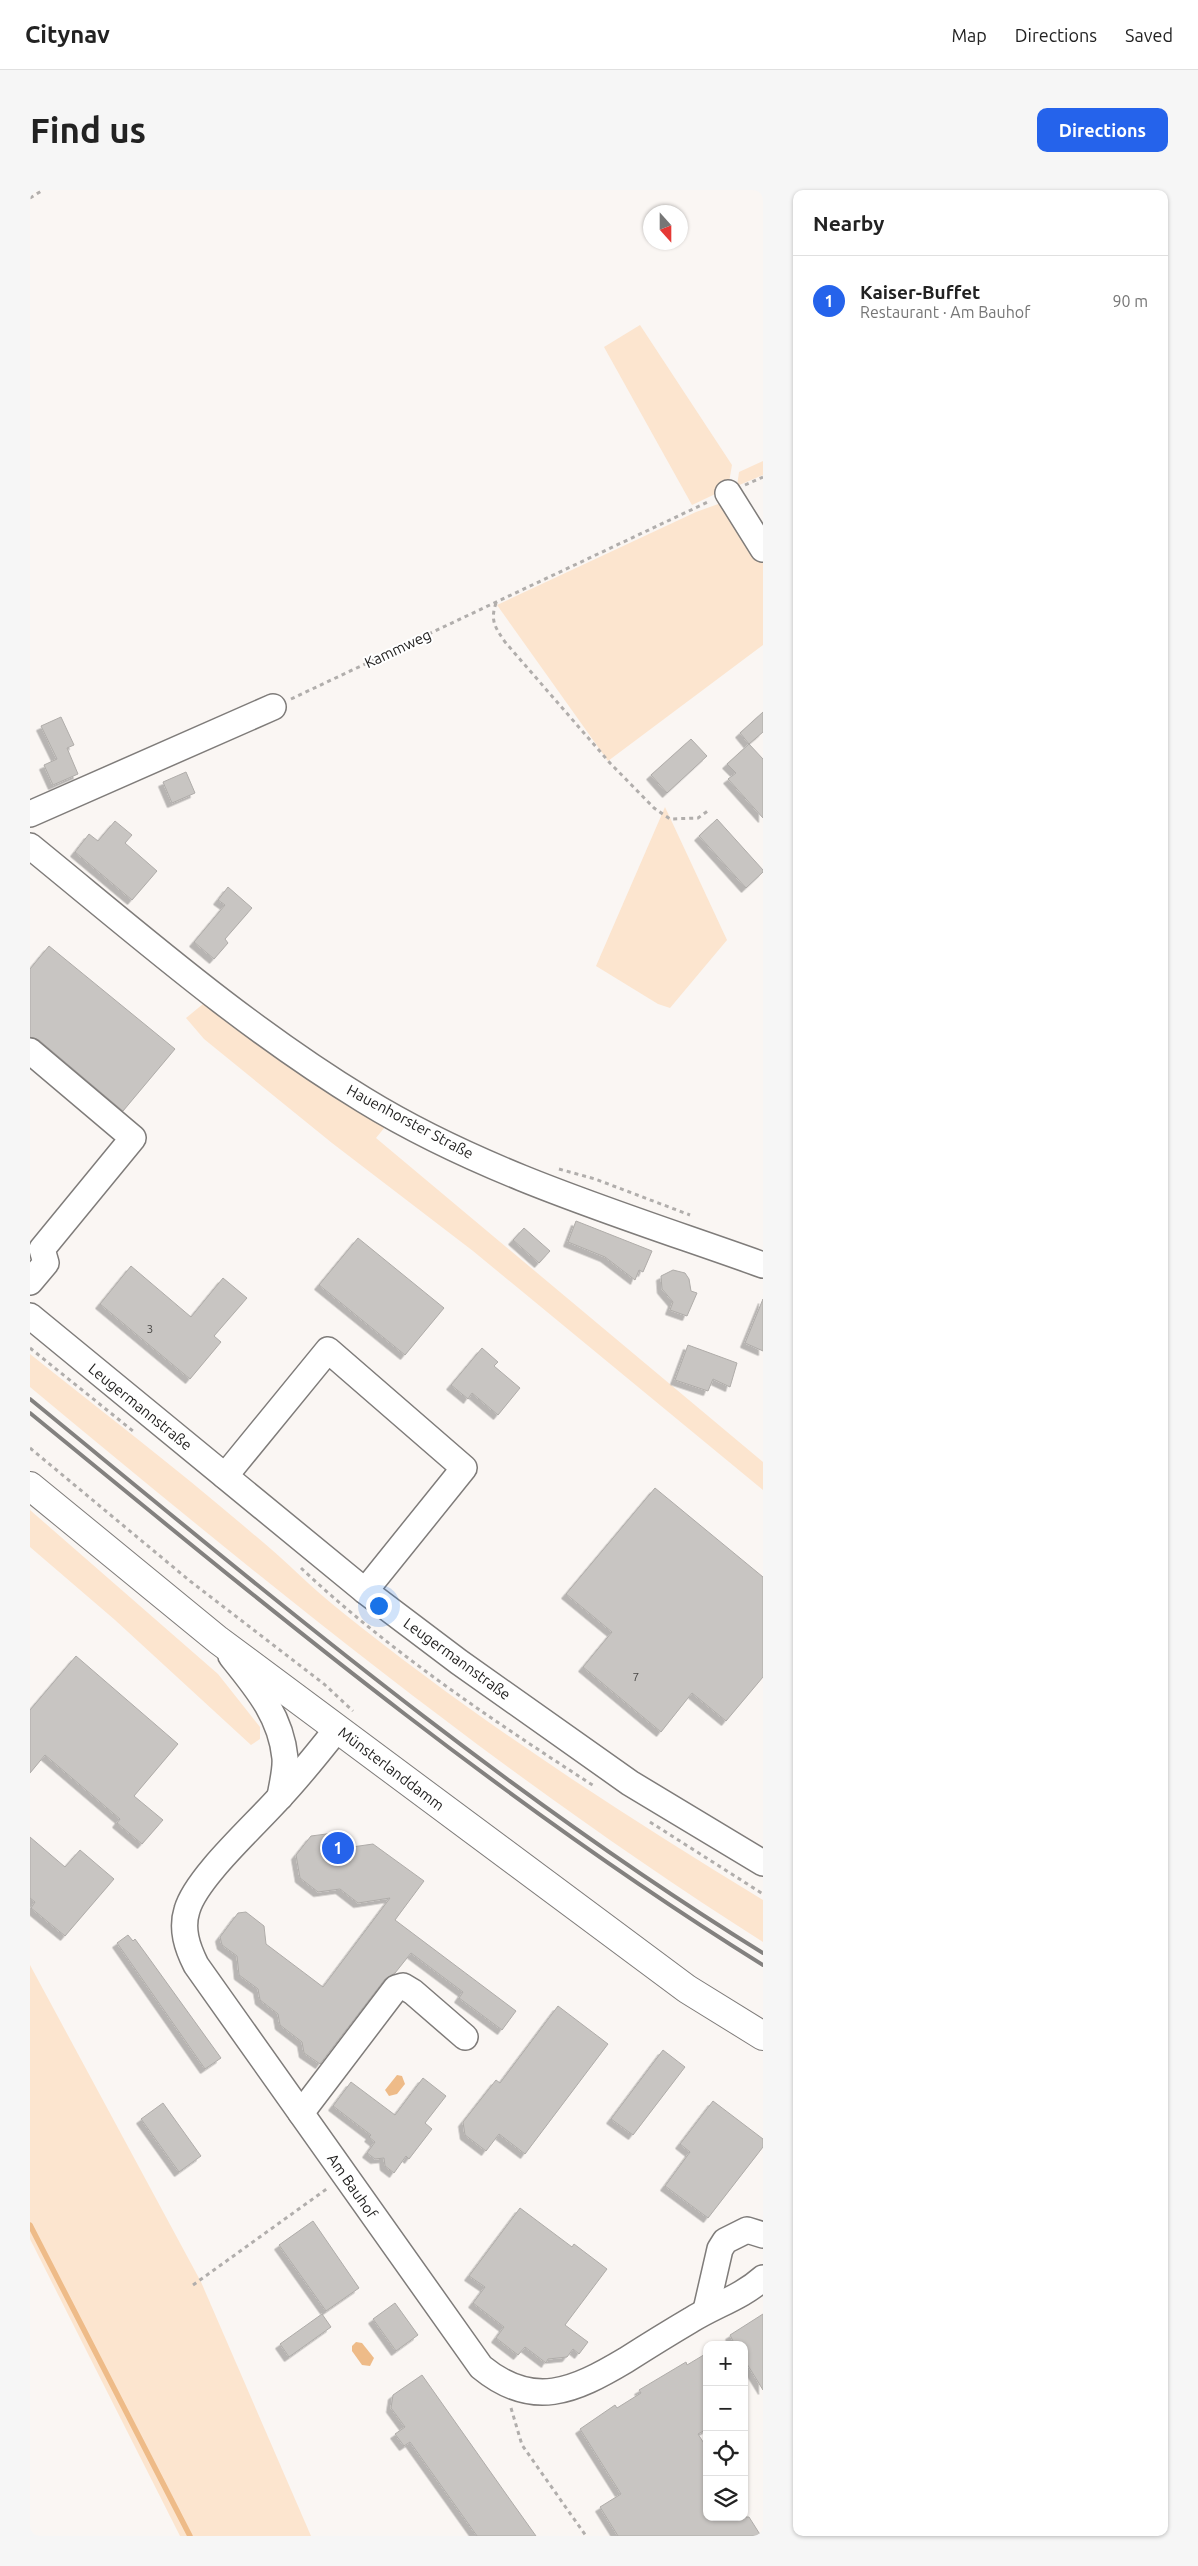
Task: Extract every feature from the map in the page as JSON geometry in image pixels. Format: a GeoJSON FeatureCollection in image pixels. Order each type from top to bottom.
{"type":"FeatureCollection","features":[{"type":"Feature","properties":{"kind":"main road","name":"Münsterlanddamm"},"geometry":{"type":"LineString","coordinates":[[30,1486],[218,1640],[347,1722],[687,1989],[763,2036]]}},
{"type":"Feature","properties":{"kind":"street"},"geometry":{"type":"LineString","coordinates":[[728,493],[763,549]]}},
{"type":"Feature","properties":{"kind":"street"},"geometry":{"type":"LineString","coordinates":[[30,814],[273,707]]}},
{"type":"Feature","properties":{"kind":"street","name":"Hauenhorster Straße"},"geometry":{"type":"LineString","coordinates":[[30,846],[234,1012],[364,1101],[440,1141],[521,1177],[763,1265]]}},
{"type":"Feature","properties":{"kind":"street"},"geometry":{"type":"LineString","coordinates":[[30,1051],[133,1138],[42,1249],[46,1263],[30,1282]]}},
{"type":"Feature","properties":{"kind":"street","name":"Leugermannstraße"},"geometry":{"type":"LineString","coordinates":[[30,1316],[364,1591],[630,1783],[763,1863]]}},
{"type":"Feature","properties":{"kind":"street"},"geometry":{"type":"LineString","coordinates":[[225,1476],[328,1350],[464,1468],[364,1591]]}},
{"type":"Feature","properties":{"kind":"street"},"geometry":{"type":"LineString","coordinates":[[218,1640],[263,1696],[280,1729],[285,1759],[280,1797]]}},
{"type":"Feature","properties":{"kind":"street","name":"Am Bauhof"},"geometry":{"type":"LineString","coordinates":[[347,1722],[200,1884],[192,1896],[184,1924],[186,1941],[196,1965],[481,2367],[504,2384],[532,2393],[562,2391],[585,2384],[706,2310],[748,2290],[763,2278]]}},
{"type":"Feature","properties":{"kind":"street"},"geometry":{"type":"LineString","coordinates":[[301,2113],[396,1988],[403,1986],[413,1992],[465,2037]]}},
{"type":"Feature","properties":{"kind":"street"},"geometry":{"type":"LineString","coordinates":[[706,2310],[720,2249],[725,2240],[747,2230],[763,2235]]}},
{"type":"Feature","properties":{"kind":"path"},"geometry":{"type":"LineString","coordinates":[[30,198],[44,190]]}},
{"type":"Feature","properties":{"kind":"path","name":"Kammweg"},"geometry":{"type":"LineString","coordinates":[[273,707],[763,477]]}},
{"type":"Feature","properties":{"kind":"path"},"geometry":{"type":"LineString","coordinates":[[496,602],[492,615],[497,630],[506,642],[610,763],[654,808],[670,819],[698,818],[709,810]]}},
{"type":"Feature","properties":{"kind":"path"},"geometry":{"type":"LineString","coordinates":[[552,1169],[566,1169],[698,1218]]}},
{"type":"Feature","properties":{"kind":"path"},"geometry":{"type":"LineString","coordinates":[[30,1448],[190,1581],[324,1684],[347,1722]]}},
{"type":"Feature","properties":{"kind":"path"},"geometry":{"type":"LineString","coordinates":[[193,2285],[345,2176]]}},
{"type":"Feature","properties":{"kind":"path"},"geometry":{"type":"LineString","coordinates":[[504,2384],[522,2445],[586,2536]]}},
{"type":"Feature","properties":{"kind":"shaded area"},"geometry":{"type":"Polygon","coordinates":[[[640,325],[732,465],[728,488],[692,505],[604,347],[640,325]]]}},
{"type":"Feature","properties":{"kind":"shaded area"},"geometry":{"type":"Polygon","coordinates":[[[763,461],[763,475],[737,486],[739,472],[763,461]]]}},
{"type":"Feature","properties":{"kind":"shaded area"},"geometry":{"type":"Polygon","coordinates":[[[721,503],[763,555],[763,645],[608,761],[497,605],[696,512],[721,503]]]}},
{"type":"Feature","properties":{"kind":"shaded area"},"geometry":{"type":"Polygon","coordinates":[[[665,807],[727,940],[670,1008],[658,1004],[596,966],[665,807]]]}},
{"type":"Feature","properties":{"kind":"shaded area"},"geometry":{"type":"Polygon","coordinates":[[[203,1004],[385,1127],[376,1138],[763,1462],[763,1490],[473,1251],[332,1143],[204,1039],[186,1018],[203,1004]]]}},
{"type":"Feature","properties":{"kind":"shaded area"},"geometry":{"type":"Polygon","coordinates":[[[30,1354],[197,1487],[330,1602],[443,1689],[495,1727],[601,1798],[763,1900],[763,1942],[667,1879],[479,1746],[297,1605],[30,1387],[30,1354]]]}},
{"type":"Feature","properties":{"kind":"shaded area"},"geometry":{"type":"Polygon","coordinates":[[[30,1510],[218,1674],[260,1727],[260,1739],[251,1745],[115,1620],[30,1547],[30,1510]]]}},
{"type":"Feature","properties":{"kind":"shaded area"},"geometry":{"type":"Polygon","coordinates":[[[30,1965],[201,2282],[311,2536],[180,2536],[30,2239],[30,1965]]]}},
{"type":"Feature","properties":{"kind":"shaded area"},"geometry":{"type":"Polygon","coordinates":[[[397,2075],[402,2076],[405,2084],[397,2094],[389,2096],[385,2090],[397,2075]]]}},
{"type":"Feature","properties":{"kind":"shaded area"},"geometry":{"type":"Polygon","coordinates":[[[356,2342],[362,2343],[374,2358],[370,2366],[362,2365],[352,2351],[352,2346],[356,2342]]]}},
{"type":"Feature","properties":{"kind":"building"},"geometry":{"type":"Polygon","coordinates":[[[763,712],[763,732],[749,744],[740,733],[763,712]]]}},
{"type":"Feature","properties":{"kind":"building"},"geometry":{"type":"Polygon","coordinates":[[[61,717],[74,745],[67,748],[78,774],[53,785],[44,765],[57,759],[41,726],[61,717]]]}},
{"type":"Feature","properties":{"kind":"building"},"geometry":{"type":"Polygon","coordinates":[[[691,739],[707,756],[667,793],[651,775],[691,739]]]}},
{"type":"Feature","properties":{"kind":"building"},"geometry":{"type":"Polygon","coordinates":[[[749,744],[763,759],[763,818],[728,779],[736,773],[727,764],[749,744]]]}},
{"type":"Feature","properties":{"kind":"building"},"geometry":{"type":"Polygon","coordinates":[[[186,772],[195,793],[172,803],[163,782],[186,772]]]}},
{"type":"Feature","properties":{"kind":"building"},"geometry":{"type":"Polygon","coordinates":[[[717,819],[763,870],[746,888],[699,836],[717,819]]]}},
{"type":"Feature","properties":{"kind":"building"},"geometry":{"type":"Polygon","coordinates":[[[115,821],[132,835],[125,843],[157,871],[132,900],[75,852],[89,834],[98,841],[115,821]]]}},
{"type":"Feature","properties":{"kind":"building"},"geometry":{"type":"Polygon","coordinates":[[[228,887],[252,908],[225,939],[228,943],[214,959],[194,942],[225,905],[218,900],[228,887]]]}},
{"type":"Feature","properties":{"kind":"building"},"geometry":{"type":"Polygon","coordinates":[[[49,946],[175,1049],[123,1111],[39,1040],[30,1037],[30,969],[49,946]]]}},
{"type":"Feature","properties":{"kind":"building"},"geometry":{"type":"Polygon","coordinates":[[[576,1221],[652,1251],[643,1272],[639,1270],[635,1280],[605,1257],[568,1242],[576,1221]]]}},
{"type":"Feature","properties":{"kind":"building"},"geometry":{"type":"Polygon","coordinates":[[[524,1228],[550,1251],[539,1263],[513,1240],[524,1228]]]}},
{"type":"Feature","properties":{"kind":"building"},"geometry":{"type":"Polygon","coordinates":[[[358,1238],[444,1308],[405,1355],[319,1285],[358,1238]]]}},
{"type":"Feature","properties":{"kind":"building"},"geometry":{"type":"Polygon","coordinates":[[[131,1266],[191,1317],[223,1278],[247,1298],[214,1336],[221,1342],[190,1379],[100,1304],[131,1266]]]}},
{"type":"Feature","properties":{"kind":"building"},"geometry":{"type":"Polygon","coordinates":[[[673,1270],[685,1273],[689,1279],[691,1291],[697,1293],[687,1316],[670,1310],[673,1302],[662,1289],[661,1276],[673,1270]]]}},
{"type":"Feature","properties":{"kind":"building"},"geometry":{"type":"Polygon","coordinates":[[[763,1299],[763,1351],[745,1343],[763,1299]]]}},
{"type":"Feature","properties":{"kind":"building"},"geometry":{"type":"Polygon","coordinates":[[[688,1345],[737,1363],[730,1387],[713,1379],[708,1391],[675,1380],[688,1345]]]}},
{"type":"Feature","properties":{"kind":"building"},"geometry":{"type":"Polygon","coordinates":[[[482,1348],[498,1362],[494,1366],[520,1388],[498,1415],[472,1393],[468,1399],[451,1385],[482,1348]]]}},
{"type":"Feature","properties":{"kind":"building"},"geometry":{"type":"Polygon","coordinates":[[[655,1488],[763,1577],[763,1677],[726,1721],[692,1693],[661,1732],[583,1667],[612,1632],[566,1594],[655,1488]]]}},
{"type":"Feature","properties":{"kind":"building"},"geometry":{"type":"Polygon","coordinates":[[[76,1656],[178,1744],[134,1796],[163,1820],[142,1844],[117,1823],[120,1819],[45,1755],[30,1773],[30,1710],[76,1656]]]}},
{"type":"Feature","properties":{"kind":"building"},"geometry":{"type":"Polygon","coordinates":[[[334,1833],[352,1847],[373,1844],[424,1881],[395,1920],[516,2011],[502,2030],[459,1998],[463,1992],[411,1953],[395,1973],[385,1979],[320,2064],[304,2053],[302,2042],[280,2025],[278,2014],[260,2000],[258,1989],[239,1975],[237,1956],[222,1945],[220,1937],[238,1913],[246,1912],[264,1926],[266,1944],[323,1987],[390,1898],[358,1903],[340,1889],[318,1892],[300,1878],[296,1855],[311,1836],[334,1833]]]}},
{"type":"Feature","properties":{"kind":"building"},"geometry":{"type":"Polygon","coordinates":[[[30,1837],[65,1867],[80,1850],[114,1879],[65,1936],[31,1908],[35,1902],[30,1898],[30,1837]]]}},
{"type":"Feature","properties":{"kind":"building"},"geometry":{"type":"Polygon","coordinates":[[[128,1935],[133,1941],[135,1939],[221,2058],[205,2069],[117,1943],[128,1935]]]}},
{"type":"Feature","properties":{"kind":"building"},"geometry":{"type":"Polygon","coordinates":[[[558,2006],[608,2044],[525,2154],[499,2134],[486,2151],[465,2135],[463,2122],[496,2080],[500,2083],[558,2006]]]}},
{"type":"Feature","properties":{"kind":"building"},"geometry":{"type":"Polygon","coordinates":[[[663,2050],[685,2067],[633,2135],[611,2119],[663,2050]]]}},
{"type":"Feature","properties":{"kind":"building"},"geometry":{"type":"Polygon","coordinates":[[[423,2078],[446,2096],[425,2123],[432,2129],[409,2159],[406,2156],[394,2173],[385,2166],[384,2158],[375,2159],[367,2153],[375,2142],[369,2137],[371,2135],[333,2106],[351,2082],[395,2115],[423,2078]]]}},
{"type":"Feature","properties":{"kind":"building"},"geometry":{"type":"Polygon","coordinates":[[[713,2101],[763,2139],[763,2147],[708,2218],[665,2186],[690,2152],[680,2144],[713,2101]]]}},
{"type":"Feature","properties":{"kind":"building"},"geometry":{"type":"Polygon","coordinates":[[[163,2103],[201,2156],[179,2172],[141,2119],[163,2103]]]}},
{"type":"Feature","properties":{"kind":"building"},"geometry":{"type":"Polygon","coordinates":[[[520,2208],[572,2247],[574,2244],[607,2269],[565,2325],[588,2342],[579,2354],[573,2349],[567,2357],[548,2359],[546,2363],[525,2347],[518,2355],[496,2338],[504,2327],[473,2303],[485,2287],[469,2276],[520,2208]]]}},
{"type":"Feature","properties":{"kind":"building"},"geometry":{"type":"Polygon","coordinates":[[[313,2221],[359,2288],[326,2311],[279,2245],[313,2221]]]}},
{"type":"Feature","properties":{"kind":"building"},"geometry":{"type":"Polygon","coordinates":[[[395,2303],[418,2335],[396,2351],[373,2319],[395,2303]]]}},
{"type":"Feature","properties":{"kind":"building"},"geometry":{"type":"Polygon","coordinates":[[[322,2314],[331,2327],[289,2357],[280,2344],[322,2314]]]}},
{"type":"Feature","properties":{"kind":"building"},"geometry":{"type":"Polygon","coordinates":[[[763,2314],[763,2390],[748,2366],[748,2341],[733,2341],[730,2335],[763,2314]]]}},
{"type":"Feature","properties":{"kind":"building"},"geometry":{"type":"Polygon","coordinates":[[[703,2355],[703,2431],[698,2434],[703,2442],[703,2521],[748,2521],[749,2517],[761,2536],[618,2536],[600,2507],[621,2494],[580,2429],[615,2405],[617,2408],[641,2393],[639,2390],[686,2362],[687,2365],[703,2355]]]}},
{"type":"Feature","properties":{"kind":"building"},"geometry":{"type":"Polygon","coordinates":[[[422,2375],[536,2536],[477,2536],[410,2442],[404,2446],[395,2434],[405,2427],[391,2408],[393,2395],[422,2375]]]}},
{"type":"Feature","properties":{"kind":"waterway"},"geometry":{"type":"LineString","coordinates":[[30,2225],[190,2536]]}},
{"type":"Feature","properties":{"kind":"railway"},"geometry":{"type":"LineString","coordinates":[[30,1399],[297,1617],[479,1758],[572,1826],[666,1891],[763,1953]]}},
{"type":"Feature","properties":{"kind":"railway"},"geometry":{"type":"LineString","coordinates":[[30,1413],[298,1630],[479,1770],[572,1838],[667,1903],[763,1965]]}},
{"type":"Feature","properties":{"kind":"place","name":"Kaiser-Buffet"},"geometry":{"type":"Point","coordinates":[338,1848]}}]}
